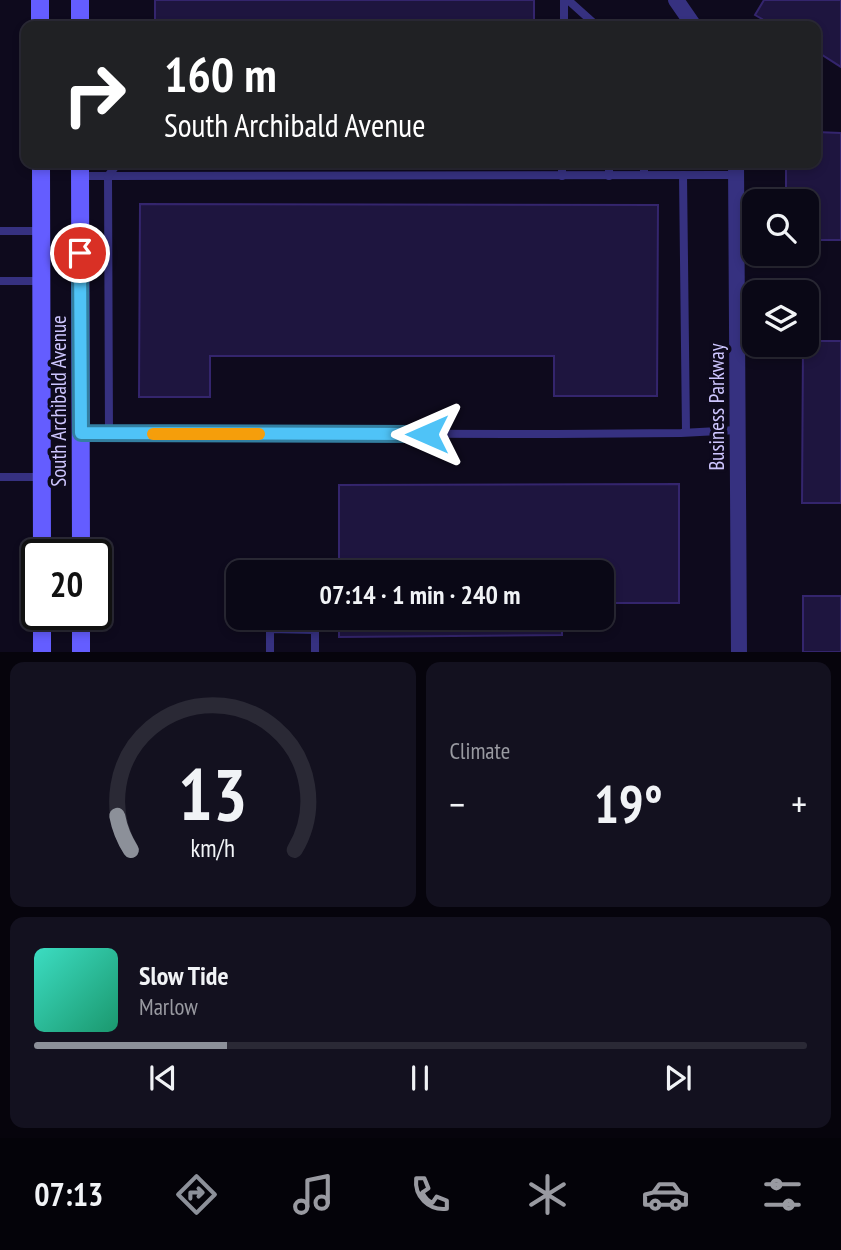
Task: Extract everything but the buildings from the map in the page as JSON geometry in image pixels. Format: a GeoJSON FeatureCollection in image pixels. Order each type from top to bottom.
{"type":"FeatureCollection","features":[{"type":"Feature","properties":{"kind":"main road"},"geometry":{"type":"LineString","coordinates":[[40,0],[40,21]]}},
{"type":"Feature","properties":{"kind":"main road"},"geometry":{"type":"LineString","coordinates":[[80,0],[80,21]]}},
{"type":"Feature","properties":{"kind":"main road","name":"South Archibald Avenue"},"geometry":{"type":"LineString","coordinates":[[41,168],[41,539]]}},
{"type":"Feature","properties":{"kind":"main road","name":"South Archibald Avenue"},"geometry":{"type":"LineString","coordinates":[[80,169],[81,539]]}},
{"type":"Feature","properties":{"kind":"main road"},"geometry":{"type":"LineString","coordinates":[[42,630],[42,652]]}},
{"type":"Feature","properties":{"kind":"main road"},"geometry":{"type":"LineString","coordinates":[[81,630],[81,652]]}},
{"type":"Feature","properties":{"kind":"street"},"geometry":{"type":"LineString","coordinates":[[676,0],[691,21]]}},
{"type":"Feature","properties":{"kind":"street","name":"Business Parkway"},"geometry":{"type":"LineString","coordinates":[[736,169],[739,652]]}},
{"type":"Feature","properties":{"kind":"lane"},"geometry":{"type":"LineString","coordinates":[[564,21],[566,0]]}},
{"type":"Feature","properties":{"kind":"lane"},"geometry":{"type":"LineString","coordinates":[[566,0],[591,21]]}},
{"type":"Feature","properties":{"kind":"lane"},"geometry":{"type":"LineString","coordinates":[[109,433],[108,176],[114,168]]}},
{"type":"Feature","properties":{"kind":"lane"},"geometry":{"type":"LineString","coordinates":[[562,168],[562,176]]}},
{"type":"Feature","properties":{"kind":"lane"},"geometry":{"type":"LineString","coordinates":[[609,168],[609,176]]}},
{"type":"Feature","properties":{"kind":"lane"},"geometry":{"type":"LineString","coordinates":[[644,168],[644,175]]}},
{"type":"Feature","properties":{"kind":"lane"},"geometry":{"type":"LineString","coordinates":[[80,169],[108,176],[609,176],[683,175],[736,169]]}},
{"type":"Feature","properties":{"kind":"lane"},"geometry":{"type":"LineString","coordinates":[[683,175],[686,432]]}},
{"type":"Feature","properties":{"kind":"lane"},"geometry":{"type":"LineString","coordinates":[[0,231],[41,231]]}},
{"type":"Feature","properties":{"kind":"lane"},"geometry":{"type":"LineString","coordinates":[[0,281],[41,281]]}},
{"type":"Feature","properties":{"kind":"lane"},"geometry":{"type":"LineString","coordinates":[[81,433],[557,434],[737,430]]}},
{"type":"Feature","properties":{"kind":"lane"},"geometry":{"type":"LineString","coordinates":[[0,477],[41,477]]}},
{"type":"Feature","properties":{"kind":"lane"},"geometry":{"type":"LineString","coordinates":[[270,652],[270,629],[315,630],[315,652]]}},
{"type":"Feature","properties":{"kind":"slow traffic"},"geometry":{"type":"LineString","coordinates":[[153,434],[259,434]]}},
{"type":"Feature","properties":{"kind":"route"},"geometry":{"type":"LineString","coordinates":[[80,253],[81,433],[427,434]]}}]}
